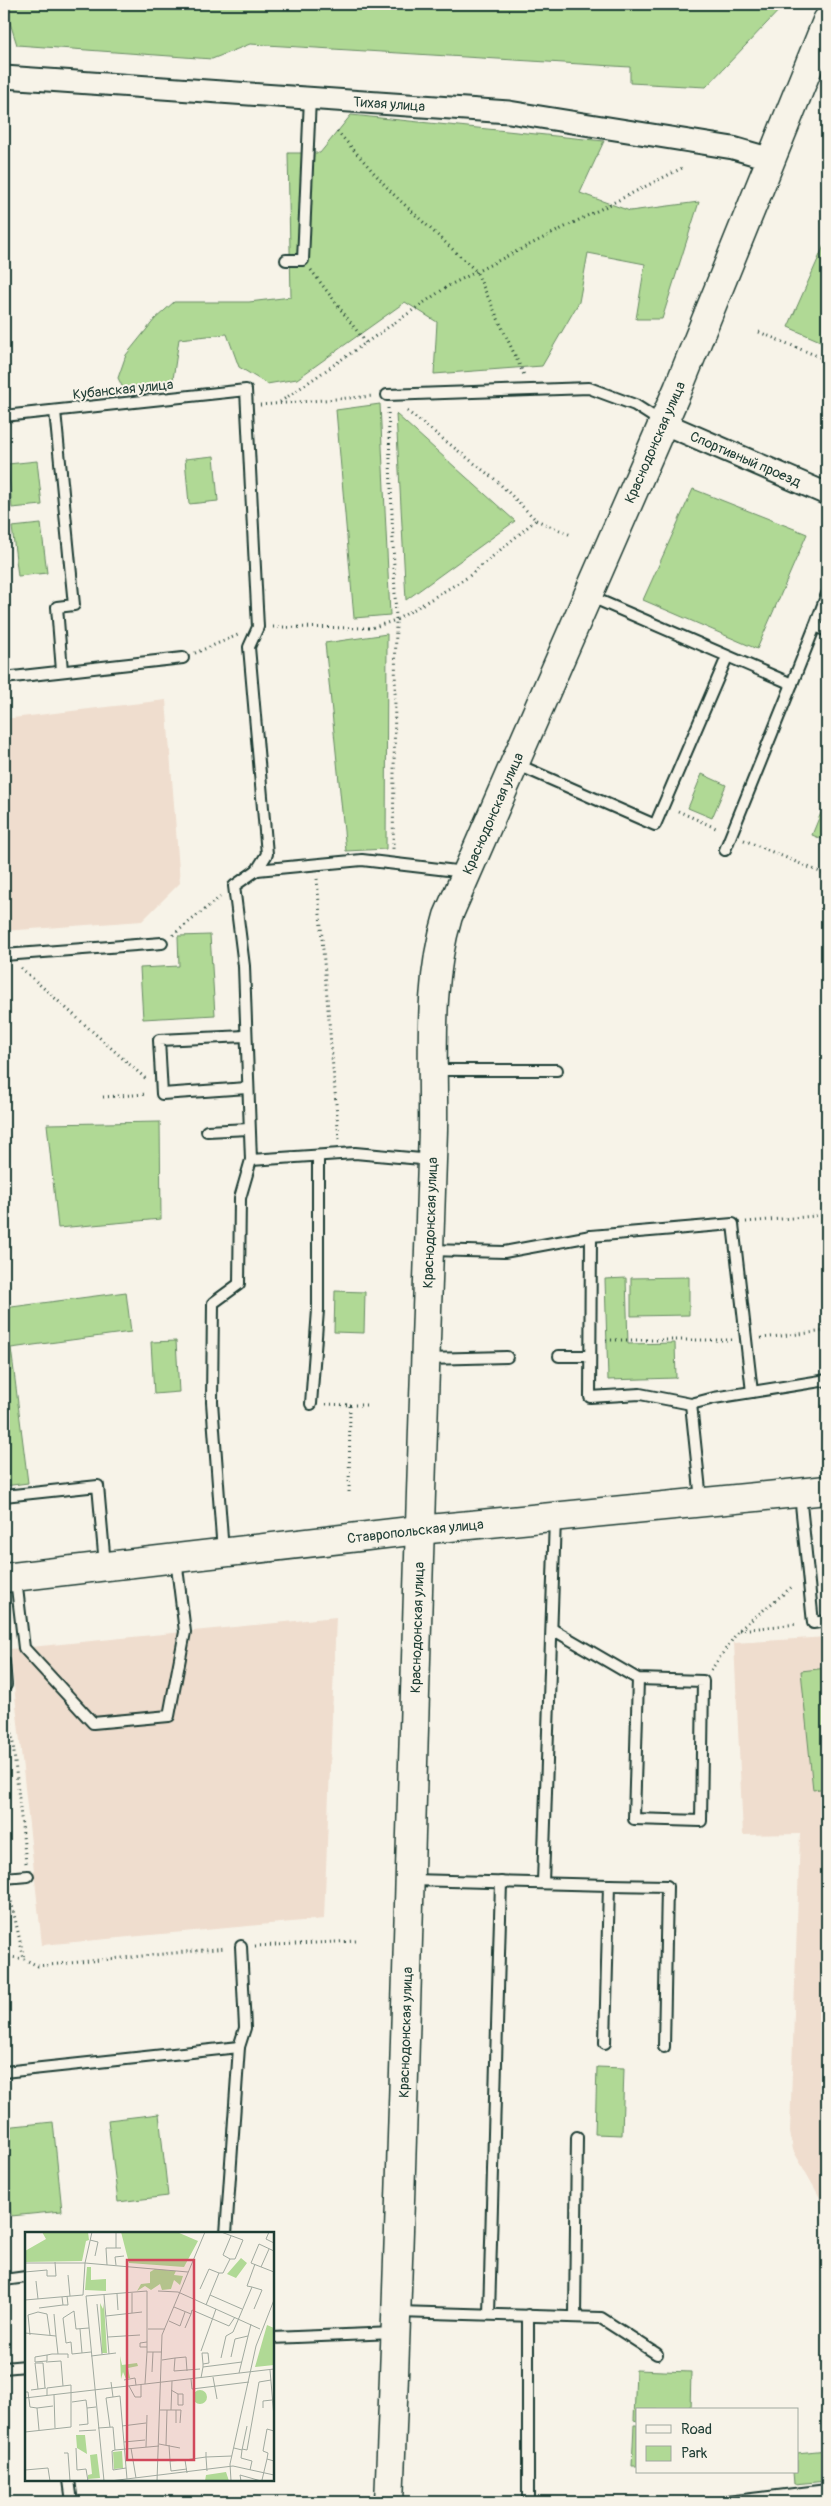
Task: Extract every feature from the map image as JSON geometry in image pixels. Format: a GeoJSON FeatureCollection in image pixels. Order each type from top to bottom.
{"type":"FeatureCollection","features":[{"type":"Feature","properties":{"kind":"main road","name":"Краснодонская улица"},"geometry":{"type":"LineString","coordinates":[[389,2502],[397,2322],[408,1880],[432,1160],[436,972],[440,943],[448,916],[516,764],[712,308],[827,21]]}},
{"type":"Feature","properties":{"kind":"main road","name":"Ставропольская улица"},"geometry":{"type":"LineString","coordinates":[[10,1577],[419,1530],[827,1490]]}},
{"type":"Feature","properties":{"kind":"street","name":"Тихая улица"},"geometry":{"type":"LineString","coordinates":[[4,77],[509,112],[733,148],[771,159]]}},
{"type":"Feature","properties":{"kind":"street","name":"Спортивный проезд"},"geometry":{"type":"LineString","coordinates":[[663,423],[827,494]]}},
{"type":"Feature","properties":{"kind":"lane"},"geometry":{"type":"LineString","coordinates":[[286,260],[303,260],[310,98]]}},
{"type":"Feature","properties":{"kind":"lane"},"geometry":{"type":"LineString","coordinates":[[387,395],[589,388],[635,405],[663,423]]}},
{"type":"Feature","properties":{"kind":"lane","name":"Кубанская улица"},"geometry":{"type":"LineString","coordinates":[[4,416],[246,390],[248,406]]}},
{"type":"Feature","properties":{"kind":"lane"},"geometry":{"type":"LineString","coordinates":[[223,1552],[212,1402],[213,1302],[239,1284],[240,1198],[251,1160],[244,966],[234,886],[258,870],[267,854],[249,647],[258,627],[248,406]]}},
{"type":"Feature","properties":{"kind":"lane"},"geometry":{"type":"LineString","coordinates":[[55,411],[74,605],[56,607],[62,671]]}},
{"type":"Feature","properties":{"kind":"lane"},"geometry":{"type":"LineString","coordinates":[[725,850],[827,594]]}},
{"type":"Feature","properties":{"kind":"lane"},"geometry":{"type":"LineString","coordinates":[[588,596],[792,684]]}},
{"type":"Feature","properties":{"kind":"lane"},"geometry":{"type":"LineString","coordinates":[[815,626],[827,631]]}},
{"type":"Feature","properties":{"kind":"lane"},"geometry":{"type":"LineString","coordinates":[[516,764],[655,824],[727,657]]}},
{"type":"Feature","properties":{"kind":"lane"},"geometry":{"type":"LineString","coordinates":[[4,678],[183,658]]}},
{"type":"Feature","properties":{"kind":"lane"},"geometry":{"type":"LineString","coordinates":[[258,870],[362,860],[468,873]]}},
{"type":"Feature","properties":{"kind":"lane"},"geometry":{"type":"LineString","coordinates":[[5,955],[162,943]]}},
{"type":"Feature","properties":{"kind":"lane"},"geometry":{"type":"LineString","coordinates":[[246,1036],[159,1040],[162,1094],[247,1088]]}},
{"type":"Feature","properties":{"kind":"lane"},"geometry":{"type":"LineString","coordinates":[[433,1070],[557,1070]]}},
{"type":"Feature","properties":{"kind":"lane"},"geometry":{"type":"LineString","coordinates":[[207,1131],[250,1129]]}},
{"type":"Feature","properties":{"kind":"lane"},"geometry":{"type":"LineString","coordinates":[[251,1160],[355,1154],[432,1160]]}},
{"type":"Feature","properties":{"kind":"lane"},"geometry":{"type":"LineString","coordinates":[[311,1404],[318,1310],[318,1156]]}},
{"type":"Feature","properties":{"kind":"lane"},"geometry":{"type":"LineString","coordinates":[[429,1250],[504,1252],[591,1236],[733,1224],[752,1392]]}},
{"type":"Feature","properties":{"kind":"lane"},"geometry":{"type":"LineString","coordinates":[[591,1236],[590,1397],[640,1394],[691,1404],[714,1398],[827,1380]]}},
{"type":"Feature","properties":{"kind":"lane"},"geometry":{"type":"LineString","coordinates":[[559,1356],[590,1356]]}},
{"type":"Feature","properties":{"kind":"lane"},"geometry":{"type":"LineString","coordinates":[[425,1359],[507,1357]]}},
{"type":"Feature","properties":{"kind":"lane"},"geometry":{"type":"LineString","coordinates":[[691,1404],[701,1503]]}},
{"type":"Feature","properties":{"kind":"lane"},"geometry":{"type":"LineString","coordinates":[[4,1496],[98,1486],[106,1566]]}},
{"type":"Feature","properties":{"kind":"lane"},"geometry":{"type":"LineString","coordinates":[[800,1493],[812,1623],[827,1621]]}},
{"type":"Feature","properties":{"kind":"lane"},"geometry":{"type":"LineString","coordinates":[[543,1883],[555,1517]]}},
{"type":"Feature","properties":{"kind":"lane"},"geometry":{"type":"LineString","coordinates":[[10,1577],[24,1648],[93,1723],[169,1716],[185,1632],[176,1558]]}},
{"type":"Feature","properties":{"kind":"lane"},"geometry":{"type":"LineString","coordinates":[[552,1629],[638,1679],[703,1681],[701,1822],[634,1819],[638,1679]]}},
{"type":"Feature","properties":{"kind":"lane"},"geometry":{"type":"LineString","coordinates":[[4,1661],[6,1685]]}},
{"type":"Feature","properties":{"kind":"lane"},"geometry":{"type":"LineString","coordinates":[[5,1878],[28,1876]]}},
{"type":"Feature","properties":{"kind":"lane"},"geometry":{"type":"LineString","coordinates":[[408,1880],[667,1886],[664,2047]]}},
{"type":"Feature","properties":{"kind":"lane"},"geometry":{"type":"LineString","coordinates":[[489,2314],[501,1882]]}},
{"type":"Feature","properties":{"kind":"lane"},"geometry":{"type":"LineString","coordinates":[[605,2043],[609,1884]]}},
{"type":"Feature","properties":{"kind":"lane"},"geometry":{"type":"LineString","coordinates":[[226,2232],[239,2047],[244,2028],[241,1946]]}},
{"type":"Feature","properties":{"kind":"lane"},"geometry":{"type":"LineString","coordinates":[[4,2072],[239,2047]]}},
{"type":"Feature","properties":{"kind":"lane"},"geometry":{"type":"LineString","coordinates":[[574,2317],[577,2136]]}},
{"type":"Feature","properties":{"kind":"lane"},"geometry":{"type":"LineString","coordinates":[[4,2280],[25,2277]]}},
{"type":"Feature","properties":{"kind":"lane"},"geometry":{"type":"LineString","coordinates":[[274,2338],[397,2322],[489,2314],[601,2318],[657,2354]]}},
{"type":"Feature","properties":{"kind":"lane"},"geometry":{"type":"LineString","coordinates":[[528,2315],[528,2502]]}},
{"type":"Feature","properties":{"kind":"lane"},"geometry":{"type":"LineString","coordinates":[[4,2368],[25,2366]]}},
{"type":"Feature","properties":{"kind":"lane"},"geometry":{"type":"LineString","coordinates":[[69,2481],[72,2502]]}},
{"type":"Feature","properties":{"kind":"lane"},"geometry":{"type":"LineString","coordinates":[[727,2502],[827,2490]]}},
{"type":"Feature","properties":{"kind":"path"},"geometry":{"type":"LineString","coordinates":[[337,131],[392,193],[476,271],[530,389]]}},
{"type":"Feature","properties":{"kind":"path"},"geometry":{"type":"LineString","coordinates":[[279,403],[448,286],[682,168]]}},
{"type":"Feature","properties":{"kind":"path"},"geometry":{"type":"LineString","coordinates":[[303,260],[366,343]]}},
{"type":"Feature","properties":{"kind":"path"},"geometry":{"type":"LineString","coordinates":[[759,332],[827,360]]}},
{"type":"Feature","properties":{"kind":"path"},"geometry":{"type":"LineString","coordinates":[[387,395],[396,620],[393,863]]}},
{"type":"Feature","properties":{"kind":"path"},"geometry":{"type":"LineString","coordinates":[[248,406],[387,395],[497,481],[536,520],[571,535]]}},
{"type":"Feature","properties":{"kind":"path"},"geometry":{"type":"LineString","coordinates":[[183,658],[258,627],[371,628],[396,620],[468,577],[536,520]]}},
{"type":"Feature","properties":{"kind":"path"},"geometry":{"type":"LineString","coordinates":[[316,865],[340,1154]]}},
{"type":"Feature","properties":{"kind":"path"},"geometry":{"type":"LineString","coordinates":[[162,943],[234,886]]}},
{"type":"Feature","properties":{"kind":"path"},"geometry":{"type":"LineString","coordinates":[[5,955],[162,1094]]}},
{"type":"Feature","properties":{"kind":"path"},"geometry":{"type":"LineString","coordinates":[[103,1097],[162,1094]]}},
{"type":"Feature","properties":{"kind":"path"},"geometry":{"type":"LineString","coordinates":[[733,1224],[827,1215]]}},
{"type":"Feature","properties":{"kind":"path"},"geometry":{"type":"LineString","coordinates":[[590,1340],[746,1340],[827,1331]]}},
{"type":"Feature","properties":{"kind":"path"},"geometry":{"type":"LineString","coordinates":[[311,1404],[370,1405]]}},
{"type":"Feature","properties":{"kind":"path"},"geometry":{"type":"LineString","coordinates":[[348,1495],[350,1405]]}},
{"type":"Feature","properties":{"kind":"path"},"geometry":{"type":"LineString","coordinates":[[703,1681],[739,1630],[808,1575]]}},
{"type":"Feature","properties":{"kind":"path"},"geometry":{"type":"LineString","coordinates":[[739,1630],[812,1623]]}},
{"type":"Feature","properties":{"kind":"path"},"geometry":{"type":"LineString","coordinates":[[6,1685],[28,1876]]}},
{"type":"Feature","properties":{"kind":"path"},"geometry":{"type":"LineString","coordinates":[[5,1878],[24,1959]]}},
{"type":"Feature","properties":{"kind":"path"},"geometry":{"type":"LineString","coordinates":[[4,1956],[24,1959],[38,1966],[241,1946],[357,1941]]}},
{"type":"Feature","properties":{"kind":"shaded area"},"geometry":{"type":"Polygon","coordinates":[[[166,700],[180,883],[142,921],[4,931],[4,719],[166,700]]]}},
{"type":"Feature","properties":{"kind":"shaded area"},"geometry":{"type":"Polygon","coordinates":[[[336,1617],[324,1919],[42,1945],[10,1649],[336,1617]]]}},
{"type":"Feature","properties":{"kind":"shaded area"},"geometry":{"type":"Polygon","coordinates":[[[827,1637],[827,2210],[793,2150],[790,2131],[800,1834],[743,1835],[734,1643],[827,1637]]]}},
{"type":"Feature","properties":{"kind":"green space"},"geometry":{"type":"Polygon","coordinates":[[[4,4],[785,4],[706,87],[630,83],[630,67],[250,44],[212,59],[17,45],[4,4]]]}},
{"type":"Feature","properties":{"kind":"green space"},"geometry":{"type":"Polygon","coordinates":[[[351,115],[604,141],[580,193],[630,211],[699,202],[662,319],[636,319],[645,264],[588,253],[579,302],[542,366],[434,374],[437,322],[405,302],[297,379],[267,384],[239,367],[227,334],[179,339],[172,386],[123,388],[118,378],[126,355],[155,319],[174,302],[249,302],[291,297],[288,153],[320,153],[351,115]]]}},
{"type":"Feature","properties":{"kind":"green space"},"geometry":{"type":"Polygon","coordinates":[[[827,239],[827,344],[788,327],[827,239]]]}},
{"type":"Feature","properties":{"kind":"green space"},"geometry":{"type":"Polygon","coordinates":[[[380,404],[390,615],[354,618],[336,410],[380,404]]]}},
{"type":"Feature","properties":{"kind":"green space"},"geometry":{"type":"Polygon","coordinates":[[[396,414],[515,521],[406,600],[396,414]]]}},
{"type":"Feature","properties":{"kind":"green space"},"geometry":{"type":"Polygon","coordinates":[[[214,456],[218,501],[189,504],[185,459],[214,456]]]}},
{"type":"Feature","properties":{"kind":"green space"},"geometry":{"type":"Polygon","coordinates":[[[37,461],[42,505],[12,508],[8,464],[37,461]]]}},
{"type":"Feature","properties":{"kind":"green space"},"geometry":{"type":"Polygon","coordinates":[[[693,489],[807,534],[757,649],[643,600],[693,489]]]}},
{"type":"Feature","properties":{"kind":"green space"},"geometry":{"type":"Polygon","coordinates":[[[41,524],[47,573],[18,576],[12,527],[41,524]]]}},
{"type":"Feature","properties":{"kind":"green space"},"geometry":{"type":"Polygon","coordinates":[[[387,634],[386,849],[346,851],[325,643],[387,634]]]}},
{"type":"Feature","properties":{"kind":"green space"},"geometry":{"type":"Polygon","coordinates":[[[702,774],[726,785],[712,818],[688,808],[702,774]]]}},
{"type":"Feature","properties":{"kind":"green space"},"geometry":{"type":"Polygon","coordinates":[[[827,798],[827,841],[812,835],[827,798]]]}},
{"type":"Feature","properties":{"kind":"green space"},"geometry":{"type":"Polygon","coordinates":[[[210,935],[215,1015],[143,1019],[140,968],[179,966],[178,936],[210,935]]]}},
{"type":"Feature","properties":{"kind":"green space"},"geometry":{"type":"Polygon","coordinates":[[[160,1122],[161,1219],[58,1228],[47,1124],[160,1122]]]}},
{"type":"Feature","properties":{"kind":"green space"},"geometry":{"type":"Polygon","coordinates":[[[689,1277],[689,1315],[631,1316],[631,1278],[689,1277]]]}},
{"type":"Feature","properties":{"kind":"green space"},"geometry":{"type":"Polygon","coordinates":[[[626,1278],[628,1344],[675,1343],[676,1378],[608,1380],[605,1279],[626,1278]]]}},
{"type":"Feature","properties":{"kind":"green space"},"geometry":{"type":"Polygon","coordinates":[[[335,1291],[365,1292],[364,1333],[334,1332],[335,1291]]]}},
{"type":"Feature","properties":{"kind":"green space"},"geometry":{"type":"Polygon","coordinates":[[[126,1292],[131,1332],[11,1348],[28,1483],[4,1486],[4,1308],[126,1292]]]}},
{"type":"Feature","properties":{"kind":"green space"},"geometry":{"type":"Polygon","coordinates":[[[176,1341],[179,1392],[154,1394],[151,1342],[176,1341]]]}},
{"type":"Feature","properties":{"kind":"green space"},"geometry":{"type":"Polygon","coordinates":[[[827,1668],[827,1788],[813,1790],[801,1671],[827,1668]]]}},
{"type":"Feature","properties":{"kind":"green space"},"geometry":{"type":"Polygon","coordinates":[[[597,2067],[624,2068],[622,2135],[595,2134],[597,2067]]]}},
{"type":"Feature","properties":{"kind":"green space"},"geometry":{"type":"Polygon","coordinates":[[[159,2114],[168,2196],[118,2202],[108,2120],[159,2114]]]}},
{"type":"Feature","properties":{"kind":"green space"},"geometry":{"type":"Polygon","coordinates":[[[53,2122],[62,2211],[11,2216],[4,2127],[53,2122]]]}},
{"type":"Feature","properties":{"kind":"green space"},"geometry":{"type":"Polygon","coordinates":[[[636,2370],[691,2372],[690,2408],[636,2408],[636,2421],[634,2420],[636,2370]]]}},
{"type":"Feature","properties":{"kind":"green space"},"geometry":{"type":"Polygon","coordinates":[[[634,2425],[636,2425],[636,2466],[632,2466],[634,2425]]]}},
{"type":"Feature","properties":{"kind":"green space"},"geometry":{"type":"Polygon","coordinates":[[[827,2450],[827,2481],[794,2484],[793,2474],[798,2474],[798,2453],[827,2450]]]}}]}
